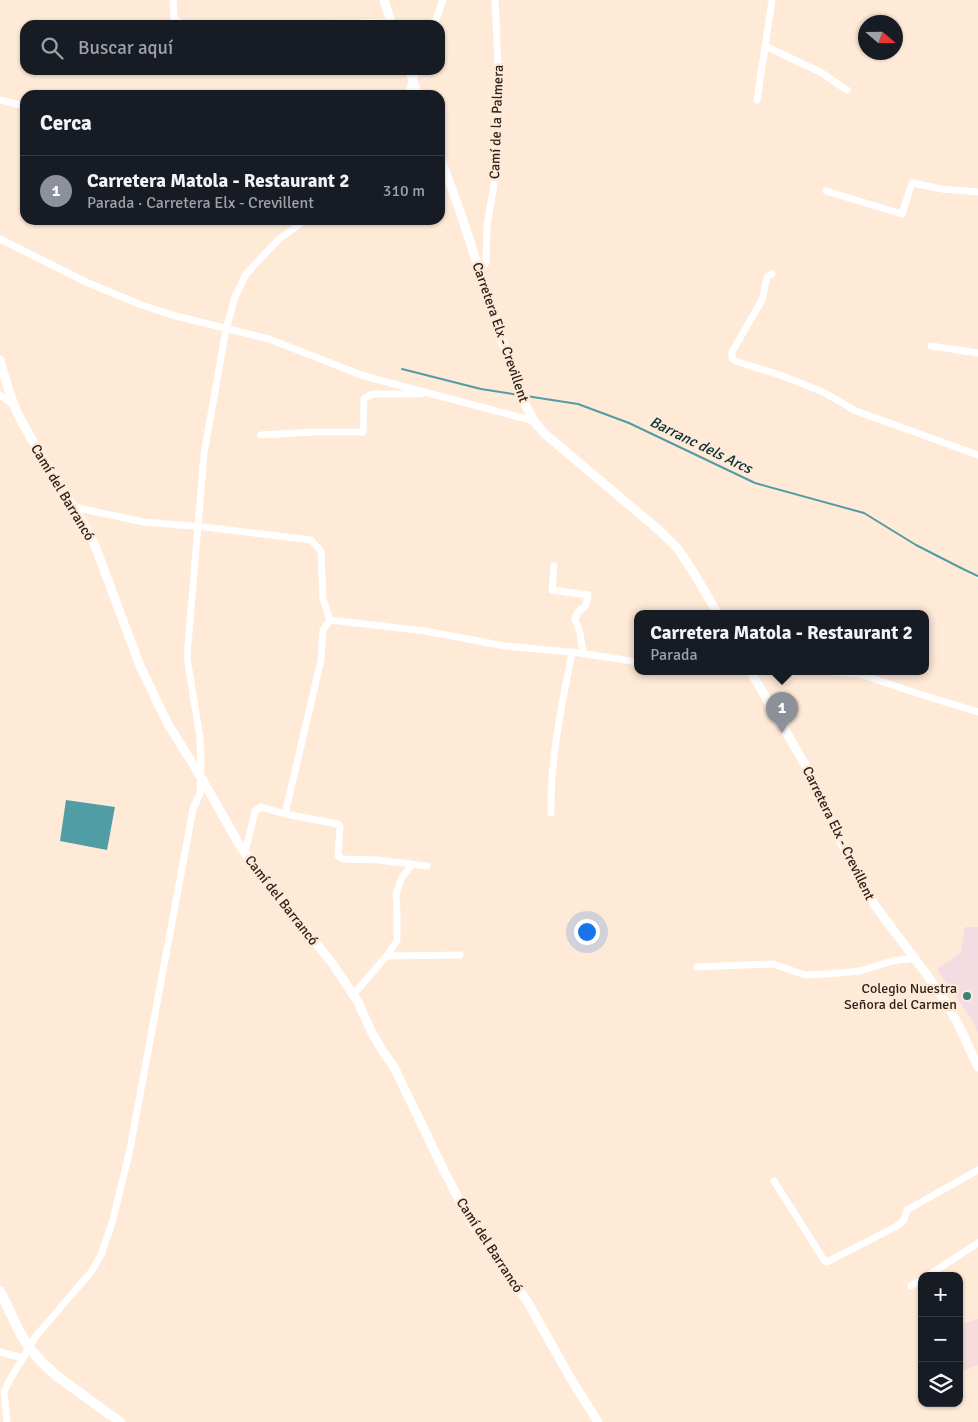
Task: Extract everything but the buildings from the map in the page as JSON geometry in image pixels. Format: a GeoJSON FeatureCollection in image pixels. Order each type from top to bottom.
{"type":"FeatureCollection","features":[{"type":"Feature","properties":{"kind":"main road"},"geometry":{"type":"LineString","coordinates":[[0,1291],[29,1348],[58,1377],[120,1422]]}},
{"type":"Feature","properties":{"kind":"street"},"geometry":{"type":"LineString","coordinates":[[173,0],[176,20]]}},
{"type":"Feature","properties":{"kind":"street"},"geometry":{"type":"LineString","coordinates":[[384,0],[390,20]]}},
{"type":"Feature","properties":{"kind":"street"},"geometry":{"type":"LineString","coordinates":[[436,20],[443,0]]}},
{"type":"Feature","properties":{"kind":"street","name":"Camí de la Palmera"},"geometry":{"type":"LineString","coordinates":[[480,272],[486,263],[487,225],[497,158],[498,64],[495,0]]}},
{"type":"Feature","properties":{"kind":"street"},"geometry":{"type":"LineString","coordinates":[[757,100],[772,0]]}},
{"type":"Feature","properties":{"kind":"street"},"geometry":{"type":"LineString","coordinates":[[765,46],[820,72],[847,90]]}},
{"type":"Feature","properties":{"kind":"street"},"geometry":{"type":"LineString","coordinates":[[411,75],[416,90]]}},
{"type":"Feature","properties":{"kind":"street"},"geometry":{"type":"LineString","coordinates":[[409,90],[415,75]]}},
{"type":"Feature","properties":{"kind":"street"},"geometry":{"type":"LineString","coordinates":[[0,100],[20,105]]}},
{"type":"Feature","properties":{"kind":"street","name":"Carretera Elx - Crevillent"},"geometry":{"type":"LineString","coordinates":[[445,170],[514,374],[525,404],[534,421],[545,434],[660,531],[678,549],[716,610]]}},
{"type":"Feature","properties":{"kind":"street"},"geometry":{"type":"LineString","coordinates":[[826,190],[902,214],[912,183],[942,189],[978,192]]}},
{"type":"Feature","properties":{"kind":"street"},"geometry":{"type":"LineString","coordinates":[[7,1422],[4,1392],[9,1381],[36,1336],[91,1272],[101,1255],[112,1223],[129,1154],[193,809],[200,794],[200,738],[187,657],[204,454],[226,329],[235,297],[246,274],[279,239],[299,225]]}},
{"type":"Feature","properties":{"kind":"street"},"geometry":{"type":"LineString","coordinates":[[0,239],[88,283],[139,304],[172,315],[269,339],[364,376],[534,421]]}},
{"type":"Feature","properties":{"kind":"street"},"geometry":{"type":"LineString","coordinates":[[772,274],[767,277],[762,300],[732,352],[732,358],[735,361],[780,374],[823,392],[856,411],[978,455]]}},
{"type":"Feature","properties":{"kind":"street"},"geometry":{"type":"LineString","coordinates":[[931,346],[978,352]]}},
{"type":"Feature","properties":{"kind":"street","name":"Camí del Barrancó"},"geometry":{"type":"LineString","coordinates":[[0,360],[10,394],[28,433],[94,543],[140,666],[168,724],[245,853],[278,899],[332,963],[353,995],[379,1045],[394,1068],[472,1224],[527,1301],[571,1379],[598,1422]]}},
{"type":"Feature","properties":{"kind":"street"},"geometry":{"type":"LineString","coordinates":[[0,394],[15,407]]}},
{"type":"Feature","properties":{"kind":"street"},"geometry":{"type":"LineString","coordinates":[[261,435],[364,432],[364,400],[372,394],[432,394]]}},
{"type":"Feature","properties":{"kind":"street"},"geometry":{"type":"LineString","coordinates":[[73,507],[144,522],[192,526]]}},
{"type":"Feature","properties":{"kind":"street"},"geometry":{"type":"LineString","coordinates":[[204,527],[311,540],[321,551],[323,599],[330,620]]}},
{"type":"Feature","properties":{"kind":"street"},"geometry":{"type":"LineString","coordinates":[[554,566],[552,590],[588,595],[586,605],[578,612],[575,619],[580,633],[583,653]]}},
{"type":"Feature","properties":{"kind":"street"},"geometry":{"type":"LineString","coordinates":[[330,620],[425,631],[505,646],[583,653],[634,661]]}},
{"type":"Feature","properties":{"kind":"street"},"geometry":{"type":"LineString","coordinates":[[285,814],[321,660],[323,630],[330,620]]}},
{"type":"Feature","properties":{"kind":"street"},"geometry":{"type":"LineString","coordinates":[[551,812],[550,786],[572,652]]}},
{"type":"Feature","properties":{"kind":"street","name":"Carretera Elx - Crevillent"},"geometry":{"type":"LineString","coordinates":[[753,675],[810,773],[847,855],[861,881],[876,907],[947,1004],[978,1067]]}},
{"type":"Feature","properties":{"kind":"street"},"geometry":{"type":"LineString","coordinates":[[863,675],[978,712]]}},
{"type":"Feature","properties":{"kind":"street"},"geometry":{"type":"LineString","coordinates":[[245,853],[255,811],[261,807],[285,814],[338,824],[340,827],[338,856],[343,859],[378,860],[427,866]]}},
{"type":"Feature","properties":{"kind":"street"},"geometry":{"type":"LineString","coordinates":[[353,995],[390,952],[397,940],[396,894],[402,877],[412,864]]}},
{"type":"Feature","properties":{"kind":"street"},"geometry":{"type":"LineString","coordinates":[[386,956],[460,955]]}},
{"type":"Feature","properties":{"kind":"street"},"geometry":{"type":"LineString","coordinates":[[697,967],[773,964],[805,975],[860,971],[892,961],[915,958]]}},
{"type":"Feature","properties":{"kind":"street"},"geometry":{"type":"LineString","coordinates":[[774,1181],[827,1262],[897,1226],[904,1220],[907,1210],[978,1170]]}},
{"type":"Feature","properties":{"kind":"street"},"geometry":{"type":"LineString","coordinates":[[933,1272],[978,1243]]}},
{"type":"Feature","properties":{"kind":"street"},"geometry":{"type":"LineString","coordinates":[[911,1286],[918,1282]]}},
{"type":"Feature","properties":{"kind":"street"},"geometry":{"type":"LineString","coordinates":[[0,1352],[23,1358]]}},
{"type":"Feature","properties":{"kind":"shaded area","name":"Colegio Nuestra Señora del Carmen"},"geometry":{"type":"Polygon","coordinates":[[[965,927],[978,927],[978,1033],[974,1023],[937,969],[961,953],[965,927]]]}},
{"type":"Feature","properties":{"kind":"shaded area"},"geometry":{"type":"Polygon","coordinates":[[[978,1319],[978,1365],[963,1371],[963,1362],[963,1324],[978,1319]]]}},
{"type":"Feature","properties":{"kind":"water"},"geometry":{"type":"Polygon","coordinates":[[[66,800],[115,807],[107,850],[60,841],[66,800]]]}},
{"type":"Feature","properties":{"kind":"waterway","name":"Barranc dels Arcs"},"geometry":{"type":"LineString","coordinates":[[402,369],[481,389],[519,395]]}},
{"type":"Feature","properties":{"kind":"waterway","name":"Barranc dels Arcs"},"geometry":{"type":"LineString","coordinates":[[526,396],[578,404],[629,423],[755,483],[864,513],[916,545],[978,576]]}},
{"type":"Feature","properties":{"kind":"place","name":"Carretera Matola - Restaurant 2"},"geometry":{"type":"Point","coordinates":[782,733]}},
{"type":"Feature","properties":{"kind":"place","name":"Colegio Nuestra Señora del Carmen"},"geometry":{"type":"Point","coordinates":[967,996]}}]}
